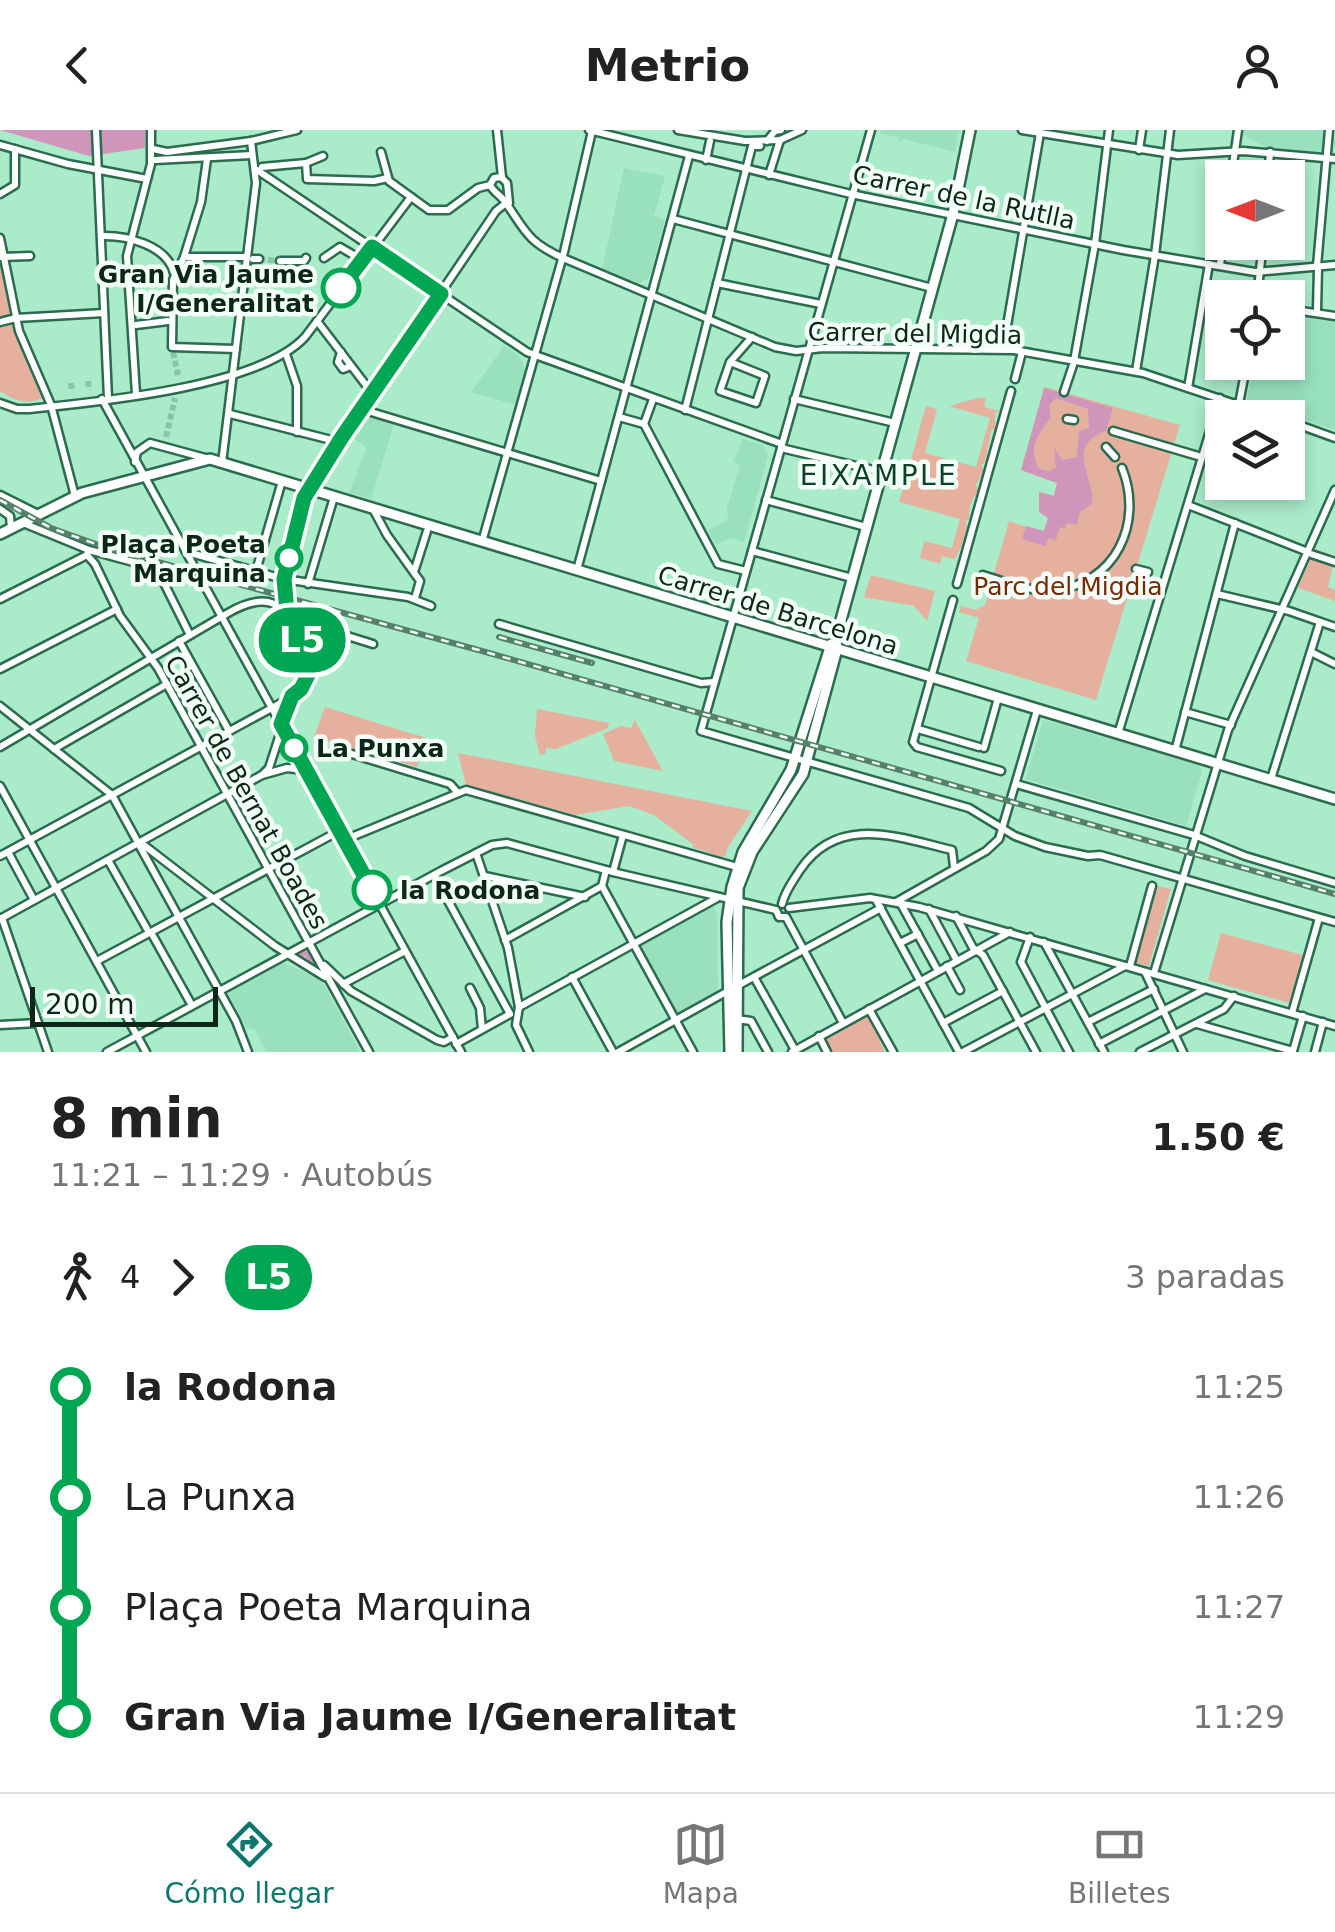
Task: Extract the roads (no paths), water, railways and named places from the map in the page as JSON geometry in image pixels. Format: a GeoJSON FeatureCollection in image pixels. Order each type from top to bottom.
{"type":"FeatureCollection","features":[{"type":"Feature","properties":{"kind":"main road"},"geometry":{"type":"LineString","coordinates":[[733,901],[752,852],[807,762],[834,644],[952,214],[970,130]]}},
{"type":"Feature","properties":{"kind":"main road"},"geometry":{"type":"LineString","coordinates":[[0,534],[75,496],[210,459]]}},
{"type":"Feature","properties":{"kind":"main road","name":"Carrer de Barcelona"},"geometry":{"type":"LineString","coordinates":[[210,459],[280,485],[308,489],[733,618],[834,644],[931,678],[1335,799]]}},
{"type":"Feature","properties":{"kind":"main road"},"geometry":{"type":"LineString","coordinates":[[733,1052],[733,901],[737,867],[795,758],[834,644]]}},
{"type":"Feature","properties":{"kind":"main road"},"geometry":{"type":"LineString","coordinates":[[732,989],[736,1019],[733,1052]]}},
{"type":"Feature","properties":{"kind":"street"},"geometry":{"type":"LineString","coordinates":[[96,130],[105,399],[135,462],[456,1044]]}},
{"type":"Feature","properties":{"kind":"street"},"geometry":{"type":"LineString","coordinates":[[136,394],[127,265],[130,238],[153,162],[151,130]]}},
{"type":"Feature","properties":{"kind":"street"},"geometry":{"type":"LineString","coordinates":[[256,130],[252,156],[260,168],[535,356],[781,446],[882,472]]}},
{"type":"Feature","properties":{"kind":"street"},"geometry":{"type":"LineString","coordinates":[[152,148],[167,152],[297,130]]}},
{"type":"Feature","properties":{"kind":"street"},"geometry":{"type":"LineString","coordinates":[[287,611],[284,579],[308,489],[496,211],[508,206],[497,130]]}},
{"type":"Feature","properties":{"kind":"street"},"geometry":{"type":"LineString","coordinates":[[482,542],[562,258],[591,130]]}},
{"type":"Feature","properties":{"kind":"street","name":"Carrer de la Rutlla"},"geometry":{"type":"LineString","coordinates":[[591,130],[851,194],[1155,255],[1261,271],[1335,265]]}},
{"type":"Feature","properties":{"kind":"street"},"geometry":{"type":"LineString","coordinates":[[678,130],[706,138],[764,143],[781,130]]}},
{"type":"Feature","properties":{"kind":"street"},"geometry":{"type":"LineString","coordinates":[[685,410],[708,320],[722,284],[752,146],[802,130]]}},
{"type":"Feature","properties":{"kind":"street"},"geometry":{"type":"LineString","coordinates":[[871,130],[701,731],[969,808],[1015,836],[1046,847],[1100,855],[1335,922]]}},
{"type":"Feature","properties":{"kind":"street"},"geometry":{"type":"LineString","coordinates":[[1022,130],[1167,154],[1270,152],[1331,159]]}},
{"type":"Feature","properties":{"kind":"street"},"geometry":{"type":"LineString","coordinates":[[1064,392],[1074,363],[1095,244],[1109,130]]}},
{"type":"Feature","properties":{"kind":"street"},"geometry":{"type":"LineString","coordinates":[[1140,150],[1142,130]]}},
{"type":"Feature","properties":{"kind":"street"},"geometry":{"type":"LineString","coordinates":[[1136,372],[1170,130]]}},
{"type":"Feature","properties":{"kind":"street"},"geometry":{"type":"LineString","coordinates":[[1234,160],[1238,130]]}},
{"type":"Feature","properties":{"kind":"street"},"geometry":{"type":"LineString","coordinates":[[1317,310],[1331,159],[1329,130]]}},
{"type":"Feature","properties":{"kind":"street"},"geometry":{"type":"LineString","coordinates":[[1003,349],[1041,132]]}},
{"type":"Feature","properties":{"kind":"street"},"geometry":{"type":"LineString","coordinates":[[577,570],[672,218],[706,138]]}},
{"type":"Feature","properties":{"kind":"street"},"geometry":{"type":"LineString","coordinates":[[769,175],[780,140]]}},
{"type":"Feature","properties":{"kind":"street"},"geometry":{"type":"LineString","coordinates":[[0,145],[147,179]]}},
{"type":"Feature","properties":{"kind":"street"},"geometry":{"type":"LineString","coordinates":[[0,194],[14,185],[15,148]]}},
{"type":"Feature","properties":{"kind":"street"},"geometry":{"type":"LineString","coordinates":[[153,162],[167,152]]}},
{"type":"Feature","properties":{"kind":"street"},"geometry":{"type":"LineString","coordinates":[[381,152],[388,178],[429,210],[448,210],[478,188],[490,185],[493,179],[504,181]]}},
{"type":"Feature","properties":{"kind":"street"},"geometry":{"type":"LineString","coordinates":[[1269,160],[1270,152]]}},
{"type":"Feature","properties":{"kind":"street"},"geometry":{"type":"LineString","coordinates":[[153,162],[252,156]]}},
{"type":"Feature","properties":{"kind":"street"},"geometry":{"type":"LineString","coordinates":[[260,168],[306,163],[323,156]]}},
{"type":"Feature","properties":{"kind":"street"},"geometry":{"type":"LineString","coordinates":[[174,274],[184,258],[201,202],[206,159]]}},
{"type":"Feature","properties":{"kind":"street"},"geometry":{"type":"LineString","coordinates":[[306,163],[307,178],[388,178]]}},
{"type":"Feature","properties":{"kind":"street"},"geometry":{"type":"LineString","coordinates":[[222,463],[236,349],[253,258],[260,168]]}},
{"type":"Feature","properties":{"kind":"street"},"geometry":{"type":"LineString","coordinates":[[496,194],[504,192],[504,181]]}},
{"type":"Feature","properties":{"kind":"street","name":"Carrer del Migdia"},"geometry":{"type":"LineString","coordinates":[[490,185],[531,242],[786,350],[1003,349],[1136,372],[1226,400]]}},
{"type":"Feature","properties":{"kind":"street"},"geometry":{"type":"LineString","coordinates":[[1,405],[17,409],[136,394],[234,375],[286,354],[305,338],[411,197]]}},
{"type":"Feature","properties":{"kind":"street"},"geometry":{"type":"LineString","coordinates":[[672,218],[932,288]]}},
{"type":"Feature","properties":{"kind":"street"},"geometry":{"type":"LineString","coordinates":[[101,236],[130,238],[167,258],[174,274],[172,347],[236,349]]}},
{"type":"Feature","properties":{"kind":"street"},"geometry":{"type":"LineString","coordinates":[[0,238],[16,318],[51,405],[75,496]]}},
{"type":"Feature","properties":{"kind":"street"},"geometry":{"type":"LineString","coordinates":[[324,258],[340,248],[362,260]]}},
{"type":"Feature","properties":{"kind":"street"},"geometry":{"type":"LineString","coordinates":[[2,256],[30,256]]}},
{"type":"Feature","properties":{"kind":"street"},"geometry":{"type":"LineString","coordinates":[[184,258],[253,258]]}},
{"type":"Feature","properties":{"kind":"street"},"geometry":{"type":"LineString","coordinates":[[280,261],[306,258]]}},
{"type":"Feature","properties":{"kind":"street"},"geometry":{"type":"LineString","coordinates":[[1220,266],[1221,260]]}},
{"type":"Feature","properties":{"kind":"street"},"geometry":{"type":"LineString","coordinates":[[1260,280],[1262,260]]}},
{"type":"Feature","properties":{"kind":"street"},"geometry":{"type":"LineString","coordinates":[[1188,388],[1209,264]]}},
{"type":"Feature","properties":{"kind":"street"},"geometry":{"type":"LineString","coordinates":[[722,284],[821,304]]}},
{"type":"Feature","properties":{"kind":"street"},"geometry":{"type":"LineString","coordinates":[[1305,312],[1335,316]]}},
{"type":"Feature","properties":{"kind":"street"},"geometry":{"type":"LineString","coordinates":[[0,322],[104,313]]}},
{"type":"Feature","properties":{"kind":"street"},"geometry":{"type":"LineString","coordinates":[[136,325],[168,321]]}},
{"type":"Feature","properties":{"kind":"street"},"geometry":{"type":"LineString","coordinates":[[317,321],[372,394]]}},
{"type":"Feature","properties":{"kind":"street"},"geometry":{"type":"LineString","coordinates":[[731,363],[765,376],[756,403],[720,391],[731,363],[752,337]]}},
{"type":"Feature","properties":{"kind":"street"},"geometry":{"type":"LineString","coordinates":[[1015,378],[1022,352]]}},
{"type":"Feature","properties":{"kind":"street"},"geometry":{"type":"LineString","coordinates":[[286,354],[297,386],[297,432]]}},
{"type":"Feature","properties":{"kind":"street"},"geometry":{"type":"LineString","coordinates":[[957,584],[1012,391]]}},
{"type":"Feature","properties":{"kind":"street"},"geometry":{"type":"LineString","coordinates":[[794,398],[895,423]]}},
{"type":"Feature","properties":{"kind":"street"},"geometry":{"type":"LineString","coordinates":[[1118,734],[1220,398]]}},
{"type":"Feature","properties":{"kind":"street"},"geometry":{"type":"LineString","coordinates":[[644,424],[653,399]]}},
{"type":"Feature","properties":{"kind":"street"},"geometry":{"type":"LineString","coordinates":[[361,409],[601,481]]}},
{"type":"Feature","properties":{"kind":"street"},"geometry":{"type":"LineString","coordinates":[[230,414],[338,442]]}},
{"type":"Feature","properties":{"kind":"street"},"geometry":{"type":"LineString","coordinates":[[618,417],[644,424],[718,564],[746,572]]}},
{"type":"Feature","properties":{"kind":"street"},"geometry":{"type":"LineString","coordinates":[[1305,427],[1335,438]]}},
{"type":"Feature","properties":{"kind":"street"},"geometry":{"type":"LineString","coordinates":[[1113,431],[1198,456]]}},
{"type":"Feature","properties":{"kind":"street"},"geometry":{"type":"LineString","coordinates":[[135,462],[137,452],[150,443],[210,459]]}},
{"type":"Feature","properties":{"kind":"street"},"geometry":{"type":"LineString","coordinates":[[1106,447],[1114,456]]}},
{"type":"Feature","properties":{"kind":"street"},"geometry":{"type":"LineString","coordinates":[[983,575],[1024,587],[1053,590],[1080,584],[1097,575],[1118,552],[1130,522],[1131,498],[1122,468]]}},
{"type":"Feature","properties":{"kind":"street"},"geometry":{"type":"LineString","coordinates":[[256,571],[280,485]]}},
{"type":"Feature","properties":{"kind":"street"},"geometry":{"type":"LineString","coordinates":[[1154,973],[1230,725],[1335,490]]}},
{"type":"Feature","properties":{"kind":"street"},"geometry":{"type":"LineString","coordinates":[[0,495],[39,514]]}},
{"type":"Feature","properties":{"kind":"street"},"geometry":{"type":"LineString","coordinates":[[308,584],[334,497]]}},
{"type":"Feature","properties":{"kind":"street"},"geometry":{"type":"LineString","coordinates":[[766,500],[866,527]]}},
{"type":"Feature","properties":{"kind":"street"},"geometry":{"type":"LineString","coordinates":[[2,511],[16,510],[17,504]]}},
{"type":"Feature","properties":{"kind":"street"},"geometry":{"type":"LineString","coordinates":[[1188,504],[1335,562]]}},
{"type":"Feature","properties":{"kind":"street"},"geometry":{"type":"LineString","coordinates":[[372,508],[420,581],[415,598]]}},
{"type":"Feature","properties":{"kind":"street"},"geometry":{"type":"LineString","coordinates":[[2,511],[10,516],[11,529]]}},
{"type":"Feature","properties":{"kind":"street"},"geometry":{"type":"LineString","coordinates":[[23,522],[88,552],[201,580]]}},
{"type":"Feature","properties":{"kind":"street"},"geometry":{"type":"LineString","coordinates":[[1175,751],[1235,524]]}},
{"type":"Feature","properties":{"kind":"street"},"geometry":{"type":"LineString","coordinates":[[415,568],[427,531]]}},
{"type":"Feature","properties":{"kind":"street"},"geometry":{"type":"LineString","coordinates":[[752,550],[852,578]]}},
{"type":"Feature","properties":{"kind":"street"},"geometry":{"type":"LineString","coordinates":[[0,599],[88,552]]}},
{"type":"Feature","properties":{"kind":"street","name":"Carrer de Bernat Boades"},"geometry":{"type":"LineString","coordinates":[[88,552],[117,609],[151,658],[201,746],[368,1052]]}},
{"type":"Feature","properties":{"kind":"street"},"geometry":{"type":"LineString","coordinates":[[186,552],[284,579],[415,598],[431,606]]}},
{"type":"Feature","properties":{"kind":"street"},"geometry":{"type":"LineString","coordinates":[[156,569],[190,635]]}},
{"type":"Feature","properties":{"kind":"street"},"geometry":{"type":"LineString","coordinates":[[962,569],[971,572]]}},
{"type":"Feature","properties":{"kind":"street"},"geometry":{"type":"LineString","coordinates":[[1136,569],[1148,572]]}},
{"type":"Feature","properties":{"kind":"street"},"geometry":{"type":"LineString","coordinates":[[1217,594],[1335,627]]}},
{"type":"Feature","properties":{"kind":"street"},"geometry":{"type":"LineString","coordinates":[[0,747],[221,616],[256,601],[270,602],[287,611],[309,658],[310,671],[301,689],[292,696],[4,854],[34,900]]}},
{"type":"Feature","properties":{"kind":"street"},"geometry":{"type":"LineString","coordinates":[[960,610],[952,603],[913,742],[917,747],[1000,772]]}},
{"type":"Feature","properties":{"kind":"street"},"geometry":{"type":"LineString","coordinates":[[0,669],[117,609]]}},
{"type":"Feature","properties":{"kind":"street"},"geometry":{"type":"LineString","coordinates":[[293,619],[373,644]]}},
{"type":"Feature","properties":{"kind":"street"},"geometry":{"type":"LineString","coordinates":[[1271,780],[1320,622]]}},
{"type":"Feature","properties":{"kind":"street"},"geometry":{"type":"LineString","coordinates":[[499,624],[701,683],[715,681]]}},
{"type":"Feature","properties":{"kind":"street"},"geometry":{"type":"LineString","coordinates":[[179,642],[229,730]]}},
{"type":"Feature","properties":{"kind":"street"},"geometry":{"type":"LineString","coordinates":[[1311,652],[1335,664]]}},
{"type":"Feature","properties":{"kind":"street"},"geometry":{"type":"LineString","coordinates":[[54,749],[166,684]]}},
{"type":"Feature","properties":{"kind":"street"},"geometry":{"type":"LineString","coordinates":[[48,1052],[1,918],[262,775],[270,768],[292,696]]}},
{"type":"Feature","properties":{"kind":"street"},"geometry":{"type":"LineString","coordinates":[[918,729],[981,748],[998,698]]}},
{"type":"Feature","properties":{"kind":"street"},"geometry":{"type":"LineString","coordinates":[[0,706],[112,795],[220,990],[248,1052]]}},
{"type":"Feature","properties":{"kind":"street"},"geometry":{"type":"LineString","coordinates":[[898,903],[912,891],[993,846],[1004,827],[1036,710]]}},
{"type":"Feature","properties":{"kind":"street"},"geometry":{"type":"LineString","coordinates":[[1185,712],[1230,725]]}},
{"type":"Feature","properties":{"kind":"street"},"geometry":{"type":"LineString","coordinates":[[342,751],[450,784],[458,793]]}},
{"type":"Feature","properties":{"kind":"street"},"geometry":{"type":"LineString","coordinates":[[262,775],[287,768],[306,770]]}},
{"type":"Feature","properties":{"kind":"street"},"geometry":{"type":"LineString","coordinates":[[1016,784],[1194,835],[1245,856],[1335,884]]}},
{"type":"Feature","properties":{"kind":"street"},"geometry":{"type":"LineString","coordinates":[[0,786],[146,1052]]}},
{"type":"Feature","properties":{"kind":"street"},"geometry":{"type":"LineString","coordinates":[[344,840],[466,790],[737,867]]}},
{"type":"Feature","properties":{"kind":"street"},"geometry":{"type":"LineString","coordinates":[[97,962],[338,830]]}},
{"type":"Feature","properties":{"kind":"street"},"geometry":{"type":"LineString","coordinates":[[844,1023],[782,908],[784,894],[811,854],[846,834],[864,833],[952,850],[954,868]]}},
{"type":"Feature","properties":{"kind":"street"},"geometry":{"type":"LineString","coordinates":[[506,940],[602,886],[623,835]]}},
{"type":"Feature","properties":{"kind":"street"},"geometry":{"type":"LineString","coordinates":[[140,842],[330,981]]}},
{"type":"Feature","properties":{"kind":"street"},"geometry":{"type":"LineString","coordinates":[[107,1052],[434,874],[507,842],[733,901],[782,908],[876,899],[929,909],[1010,932],[1028,941],[1043,941],[1335,1026]]}},
{"type":"Feature","properties":{"kind":"street"},"geometry":{"type":"LineString","coordinates":[[476,853],[506,940],[516,1026],[529,1052]]}},
{"type":"Feature","properties":{"kind":"street"},"geometry":{"type":"LineString","coordinates":[[108,860],[190,1002]]}},
{"type":"Feature","properties":{"kind":"street"},"geometry":{"type":"LineString","coordinates":[[434,874],[515,1012]]}},
{"type":"Feature","properties":{"kind":"street"},"geometry":{"type":"LineString","coordinates":[[484,876],[585,896]]}},
{"type":"Feature","properties":{"kind":"street"},"geometry":{"type":"LineString","coordinates":[[602,886],[692,1052]]}},
{"type":"Feature","properties":{"kind":"street"},"geometry":{"type":"LineString","coordinates":[[876,899],[961,1052],[1128,966],[1152,886]]}},
{"type":"Feature","properties":{"kind":"street"},"geometry":{"type":"LineString","coordinates":[[912,891],[914,906]]}},
{"type":"Feature","properties":{"kind":"street"},"geometry":{"type":"LineString","coordinates":[[314,954],[343,984],[437,1040],[456,1044],[718,897]]}},
{"type":"Feature","properties":{"kind":"street"},"geometry":{"type":"LineString","coordinates":[[898,903],[938,971]]}},
{"type":"Feature","properties":{"kind":"street"},"geometry":{"type":"LineString","coordinates":[[572,977],[616,1052],[881,908]]}},
{"type":"Feature","properties":{"kind":"street"},"geometry":{"type":"LineString","coordinates":[[929,909],[957,961]]}},
{"type":"Feature","properties":{"kind":"street"},"geometry":{"type":"LineString","coordinates":[[955,915],[983,955],[1036,1052]]}},
{"type":"Feature","properties":{"kind":"street"},"geometry":{"type":"LineString","coordinates":[[1292,1013],[1319,918]]}},
{"type":"Feature","properties":{"kind":"street"},"geometry":{"type":"LineString","coordinates":[[754,977],[794,1051],[1010,932]]}},
{"type":"Feature","properties":{"kind":"street"},"geometry":{"type":"LineString","coordinates":[[900,943],[918,934]]}},
{"type":"Feature","properties":{"kind":"street"},"geometry":{"type":"LineString","coordinates":[[1028,941],[1020,962],[1069,1052]]}},
{"type":"Feature","properties":{"kind":"street"},"geometry":{"type":"LineString","coordinates":[[1043,941],[1102,1048],[1207,988]]}},
{"type":"Feature","properties":{"kind":"street"},"geometry":{"type":"LineString","coordinates":[[343,984],[405,951]]}},
{"type":"Feature","properties":{"kind":"street"},"geometry":{"type":"LineString","coordinates":[[947,966],[960,990]]}},
{"type":"Feature","properties":{"kind":"street"},"geometry":{"type":"LineString","coordinates":[[1145,970],[1183,1052]]}},
{"type":"Feature","properties":{"kind":"street"},"geometry":{"type":"LineString","coordinates":[[470,988],[480,1008],[482,1030]]}},
{"type":"Feature","properties":{"kind":"street"},"geometry":{"type":"LineString","coordinates":[[1088,1022],[1154,990]]}},
{"type":"Feature","properties":{"kind":"street"},"geometry":{"type":"LineString","coordinates":[[943,1023],[1002,991]]}},
{"type":"Feature","properties":{"kind":"street"},"geometry":{"type":"LineString","coordinates":[[1140,1052],[1224,1008],[1234,996]]}},
{"type":"Feature","properties":{"kind":"street"},"geometry":{"type":"LineString","coordinates":[[869,1009],[892,1052]]}},
{"type":"Feature","properties":{"kind":"street"},"geometry":{"type":"LineString","coordinates":[[1196,1023],[1293,1052],[1303,1016]]}},
{"type":"Feature","properties":{"kind":"street"},"geometry":{"type":"LineString","coordinates":[[736,1019],[751,1021],[768,1052]]}},
{"type":"Feature","properties":{"kind":"street"},"geometry":{"type":"LineString","coordinates":[[1315,1052],[1323,1022]]}},
{"type":"Feature","properties":{"kind":"street"},"geometry":{"type":"LineString","coordinates":[[0,1025],[38,1023]]}},
{"type":"Feature","properties":{"kind":"street"},"geometry":{"type":"LineString","coordinates":[[819,1036],[827,1052]]}},
{"type":"Feature","properties":{"kind":"waterway"},"geometry":{"type":"LineString","coordinates":[[306,952],[315,967],[297,957],[306,952]]}},
{"type":"Feature","properties":{"kind":"tunnel"},"geometry":{"type":"LineString","coordinates":[[259,259],[280,261]]}},
{"type":"Feature","properties":{"kind":"tunnel"},"geometry":{"type":"LineString","coordinates":[[173,352],[178,375]]}},
{"type":"Feature","properties":{"kind":"tunnel"},"geometry":{"type":"LineString","coordinates":[[88,381],[89,390]]}},
{"type":"Feature","properties":{"kind":"tunnel"},"geometry":{"type":"LineString","coordinates":[[71,383],[72,391]]}},
{"type":"Feature","properties":{"kind":"tunnel"},"geometry":{"type":"LineString","coordinates":[[166,437],[175,398]]}},
{"type":"Feature","properties":{"kind":"railway"},"geometry":{"type":"LineString","coordinates":[[0,500],[51,528],[107,548],[1335,894]]}},
{"type":"Feature","properties":{"kind":"railway"},"geometry":{"type":"LineString","coordinates":[[499,637],[592,663]]}},
{"type":"Feature","properties":{"kind":"place","name":"Gran Via Jaume I/Generalitat"},"geometry":{"type":"Point","coordinates":[341,288]}},
{"type":"Feature","properties":{"kind":"place","name":"Plaça Poeta Marquina"},"geometry":{"type":"Point","coordinates":[289,558]}},
{"type":"Feature","properties":{"kind":"place","name":"La Punxa"},"geometry":{"type":"Point","coordinates":[294,748]}},
{"type":"Feature","properties":{"kind":"place","name":"la Rodona"},"geometry":{"type":"Point","coordinates":[372,890]}},
{"type":"Feature","properties":{"kind":"district","name":"EIXAMPLE"},"geometry":{"type":"Point","coordinates":[879,475]}},
{"type":"Feature","properties":{"kind":"park label","name":"Parc del Migdia"},"geometry":{"type":"Point","coordinates":[1068,586]}}]}
